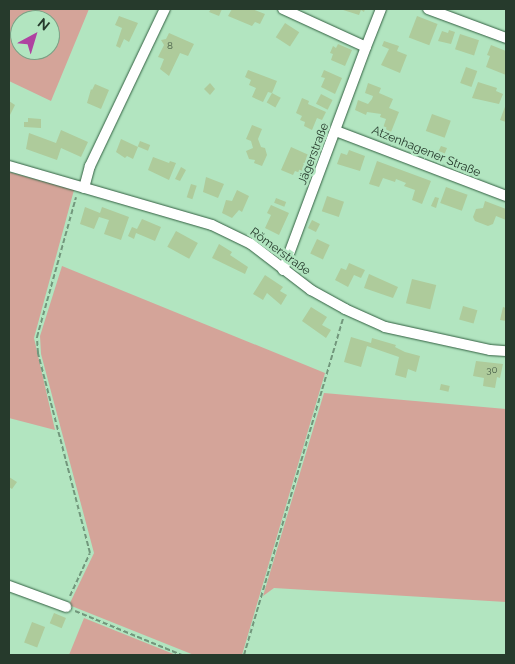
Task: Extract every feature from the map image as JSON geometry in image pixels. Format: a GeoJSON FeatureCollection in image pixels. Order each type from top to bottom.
{"type":"FeatureCollection","features":[{"type":"Feature","properties":{"kind":"street"},"geometry":{"type":"LineString","coordinates":[[82,187],[90,166],[165,9]]}},
{"type":"Feature","properties":{"kind":"street"},"geometry":{"type":"LineString","coordinates":[[283,9],[366,47]]}},
{"type":"Feature","properties":{"kind":"street","name":"Jägerstraße"},"geometry":{"type":"LineString","coordinates":[[283,270],[381,9]]}},
{"type":"Feature","properties":{"kind":"street"},"geometry":{"type":"LineString","coordinates":[[428,9],[506,38]]}},
{"type":"Feature","properties":{"kind":"street","name":"Atzenhagener Straße"},"geometry":{"type":"LineString","coordinates":[[336,131],[506,196]]}},
{"type":"Feature","properties":{"kind":"street","name":"Römerstraße"},"geometry":{"type":"LineString","coordinates":[[9,166],[212,225],[251,244],[311,290],[347,310],[385,327],[490,350],[506,351]]}},
{"type":"Feature","properties":{"kind":"street"},"geometry":{"type":"LineString","coordinates":[[9,586],[66,606]]}},
{"type":"Feature","properties":{"kind":"path"},"geometry":{"type":"LineString","coordinates":[[82,187],[37,338],[38,353],[90,553],[66,606],[182,655]]}},
{"type":"Feature","properties":{"kind":"path"},"geometry":{"type":"LineString","coordinates":[[244,655],[347,310]]}},
{"type":"Feature","properties":{"kind":"shaded area"},"geometry":{"type":"Polygon","coordinates":[[[9,9],[89,9],[51,101],[9,81],[9,9]]]}},
{"type":"Feature","properties":{"kind":"shaded area"},"geometry":{"type":"Polygon","coordinates":[[[9,172],[74,190],[34,338],[55,430],[9,418],[9,172]]]}},
{"type":"Feature","properties":{"kind":"shaded area"},"geometry":{"type":"Polygon","coordinates":[[[62,266],[325,373],[242,655],[194,655],[69,605],[94,553],[41,354],[40,336],[62,266]]]}},
{"type":"Feature","properties":{"kind":"shaded area"},"geometry":{"type":"Polygon","coordinates":[[[324,393],[506,409],[506,602],[274,588],[263,596],[324,393]]]}},
{"type":"Feature","properties":{"kind":"shaded area"},"geometry":{"type":"Polygon","coordinates":[[[84,618],[176,655],[69,655],[84,618]]]}},
{"type":"Feature","properties":{"kind":"building"},"geometry":{"type":"Polygon","coordinates":[[[211,9],[222,9],[219,16],[209,12],[211,9]]]}},
{"type":"Feature","properties":{"kind":"building"},"geometry":{"type":"Polygon","coordinates":[[[232,9],[252,9],[265,14],[260,24],[255,22],[252,26],[228,16],[232,9]]]}},
{"type":"Feature","properties":{"kind":"building"},"geometry":{"type":"Polygon","coordinates":[[[340,9],[365,9],[364,12],[361,10],[359,15],[340,9]]]}},
{"type":"Feature","properties":{"kind":"building"},"geometry":{"type":"Polygon","coordinates":[[[119,16],[138,23],[129,42],[124,39],[120,48],[116,46],[122,28],[115,25],[119,16]]]}},
{"type":"Feature","properties":{"kind":"building"},"geometry":{"type":"Polygon","coordinates":[[[417,16],[438,24],[429,45],[409,37],[417,16]]]}},
{"type":"Feature","properties":{"kind":"building"},"geometry":{"type":"Polygon","coordinates":[[[285,23],[299,32],[290,47],[276,37],[285,23]]]}},
{"type":"Feature","properties":{"kind":"building"},"geometry":{"type":"Polygon","coordinates":[[[449,30],[455,32],[451,44],[438,41],[442,31],[448,33],[449,30]]]}},
{"type":"Feature","properties":{"kind":"building"},"geometry":{"type":"Polygon","coordinates":[[[169,33],[194,44],[188,56],[180,53],[169,76],[160,69],[164,59],[158,57],[164,45],[161,40],[166,39],[169,33]]]}},
{"type":"Feature","properties":{"kind":"building"},"geometry":{"type":"Polygon","coordinates":[[[460,34],[479,40],[474,55],[455,49],[460,34]]]}},
{"type":"Feature","properties":{"kind":"building"},"geometry":{"type":"Polygon","coordinates":[[[384,41],[399,46],[397,51],[407,55],[400,73],[381,65],[389,49],[382,46],[384,41]]]}},
{"type":"Feature","properties":{"kind":"building"},"geometry":{"type":"Polygon","coordinates":[[[338,44],[352,50],[345,66],[331,60],[333,54],[330,53],[333,46],[336,48],[338,44]]]}},
{"type":"Feature","properties":{"kind":"building"},"geometry":{"type":"Polygon","coordinates":[[[491,45],[506,51],[506,75],[486,67],[490,56],[487,55],[491,45]]]}},
{"type":"Feature","properties":{"kind":"building"},"geometry":{"type":"Polygon","coordinates":[[[466,67],[477,71],[471,87],[460,83],[466,67]]]}},
{"type":"Feature","properties":{"kind":"building"},"geometry":{"type":"Polygon","coordinates":[[[248,70],[277,81],[272,93],[268,92],[263,102],[252,97],[256,88],[249,85],[251,80],[245,77],[248,70]]]}},
{"type":"Feature","properties":{"kind":"building"},"geometry":{"type":"Polygon","coordinates":[[[324,70],[342,78],[335,94],[321,87],[325,78],[321,77],[324,70]]]}},
{"type":"Feature","properties":{"kind":"building"},"geometry":{"type":"Polygon","coordinates":[[[478,82],[497,88],[496,91],[503,94],[499,104],[472,98],[478,82]]]}},
{"type":"Feature","properties":{"kind":"building"},"geometry":{"type":"Polygon","coordinates":[[[210,83],[215,89],[210,95],[204,89],[210,83]]]}},
{"type":"Feature","properties":{"kind":"building"},"geometry":{"type":"Polygon","coordinates":[[[368,83],[381,88],[379,93],[393,99],[389,108],[399,112],[391,132],[383,128],[386,119],[380,117],[381,114],[367,112],[366,115],[355,110],[358,100],[368,104],[372,99],[373,96],[365,93],[368,83]]]}},
{"type":"Feature","properties":{"kind":"building"},"geometry":{"type":"Polygon","coordinates":[[[95,84],[109,90],[101,109],[87,103],[91,89],[95,84]]]}},
{"type":"Feature","properties":{"kind":"building"},"geometry":{"type":"Polygon","coordinates":[[[272,93],[281,98],[275,107],[267,103],[272,93]]]}},
{"type":"Feature","properties":{"kind":"building"},"geometry":{"type":"Polygon","coordinates":[[[321,94],[333,100],[328,110],[316,104],[321,94]]]}},
{"type":"Feature","properties":{"kind":"building"},"geometry":{"type":"Polygon","coordinates":[[[302,98],[309,101],[308,104],[326,112],[322,120],[317,118],[312,130],[304,126],[305,122],[300,120],[302,116],[296,113],[302,98]]]}},
{"type":"Feature","properties":{"kind":"building"},"geometry":{"type":"Polygon","coordinates":[[[9,101],[15,105],[9,117],[9,101]]]}},
{"type":"Feature","properties":{"kind":"building"},"geometry":{"type":"Polygon","coordinates":[[[506,104],[506,122],[500,120],[506,104]]]}},
{"type":"Feature","properties":{"kind":"building"},"geometry":{"type":"Polygon","coordinates":[[[432,114],[451,121],[445,138],[426,131],[432,114]]]}},
{"type":"Feature","properties":{"kind":"building"},"geometry":{"type":"Polygon","coordinates":[[[28,118],[41,119],[41,128],[24,127],[24,122],[28,122],[28,118]]]}},
{"type":"Feature","properties":{"kind":"building"},"geometry":{"type":"Polygon","coordinates":[[[252,125],[262,129],[258,139],[261,147],[265,148],[267,155],[262,166],[254,163],[255,160],[249,159],[246,151],[253,148],[251,141],[246,139],[252,125]]]}},
{"type":"Feature","properties":{"kind":"building"},"geometry":{"type":"Polygon","coordinates":[[[61,130],[88,142],[81,157],[61,148],[57,160],[26,149],[29,133],[56,143],[61,130]]]}},
{"type":"Feature","properties":{"kind":"building"},"geometry":{"type":"Polygon","coordinates":[[[121,139],[138,147],[133,159],[127,156],[125,158],[116,152],[121,139]]]}},
{"type":"Feature","properties":{"kind":"building"},"geometry":{"type":"Polygon","coordinates":[[[140,141],[150,145],[148,151],[138,147],[140,141]]]}},
{"type":"Feature","properties":{"kind":"building"},"geometry":{"type":"Polygon","coordinates":[[[441,146],[447,148],[443,158],[434,154],[435,151],[438,152],[441,146]]]}},
{"type":"Feature","properties":{"kind":"building"},"geometry":{"type":"Polygon","coordinates":[[[291,147],[311,156],[303,174],[295,171],[293,175],[281,170],[291,147]]]}},
{"type":"Feature","properties":{"kind":"building"},"geometry":{"type":"Polygon","coordinates":[[[349,150],[365,156],[360,171],[337,164],[341,153],[347,155],[349,150]]]}},
{"type":"Feature","properties":{"kind":"building"},"geometry":{"type":"Polygon","coordinates":[[[153,157],[169,163],[170,161],[176,163],[169,180],[148,170],[153,157]]]}},
{"type":"Feature","properties":{"kind":"building"},"geometry":{"type":"Polygon","coordinates":[[[377,161],[431,181],[422,204],[412,200],[415,190],[404,186],[406,183],[396,179],[395,182],[383,178],[379,187],[369,184],[377,161]]]}},
{"type":"Feature","properties":{"kind":"building"},"geometry":{"type":"Polygon","coordinates":[[[181,167],[186,170],[180,181],[175,179],[181,167]]]}},
{"type":"Feature","properties":{"kind":"building"},"geometry":{"type":"Polygon","coordinates":[[[206,177],[224,184],[218,198],[203,192],[206,177]]]}},
{"type":"Feature","properties":{"kind":"building"},"geometry":{"type":"Polygon","coordinates":[[[191,184],[197,186],[192,199],[187,197],[191,184]]]}},
{"type":"Feature","properties":{"kind":"building"},"geometry":{"type":"Polygon","coordinates":[[[446,187],[468,195],[462,211],[440,203],[446,187]]]}},
{"type":"Feature","properties":{"kind":"building"},"geometry":{"type":"Polygon","coordinates":[[[237,190],[249,196],[242,212],[239,210],[232,218],[222,213],[226,200],[232,201],[237,190]]]}},
{"type":"Feature","properties":{"kind":"building"},"geometry":{"type":"Polygon","coordinates":[[[327,196],[344,202],[339,217],[322,211],[327,196]]]}},
{"type":"Feature","properties":{"kind":"building"},"geometry":{"type":"Polygon","coordinates":[[[435,197],[439,198],[436,208],[431,206],[435,197]]]}},
{"type":"Feature","properties":{"kind":"building"},"geometry":{"type":"Polygon","coordinates":[[[276,198],[286,202],[284,207],[274,203],[276,198]]]}},
{"type":"Feature","properties":{"kind":"building"},"geometry":{"type":"Polygon","coordinates":[[[485,201],[506,209],[506,220],[496,216],[493,224],[488,226],[475,221],[473,217],[476,209],[483,208],[485,201]]]}},
{"type":"Feature","properties":{"kind":"building"},"geometry":{"type":"Polygon","coordinates":[[[271,205],[289,213],[279,235],[265,228],[271,215],[267,213],[271,205]]]}},
{"type":"Feature","properties":{"kind":"building"},"geometry":{"type":"Polygon","coordinates":[[[85,207],[100,213],[102,207],[129,217],[121,240],[104,234],[109,220],[99,217],[94,229],[80,224],[85,207]]]}},
{"type":"Feature","properties":{"kind":"building"},"geometry":{"type":"Polygon","coordinates":[[[142,219],[161,227],[155,241],[136,233],[134,239],[128,236],[132,227],[137,229],[142,219]]]}},
{"type":"Feature","properties":{"kind":"building"},"geometry":{"type":"Polygon","coordinates":[[[312,220],[320,224],[316,232],[308,228],[312,220]]]}},
{"type":"Feature","properties":{"kind":"building"},"geometry":{"type":"Polygon","coordinates":[[[176,231],[198,243],[189,259],[167,247],[176,231]]]}},
{"type":"Feature","properties":{"kind":"building"},"geometry":{"type":"Polygon","coordinates":[[[317,239],[330,245],[323,259],[310,254],[317,239]]]}},
{"type":"Feature","properties":{"kind":"building"},"geometry":{"type":"Polygon","coordinates":[[[219,244],[232,252],[230,255],[248,267],[245,274],[212,258],[219,244]]]}},
{"type":"Feature","properties":{"kind":"building"},"geometry":{"type":"Polygon","coordinates":[[[349,263],[365,270],[361,278],[354,275],[348,287],[335,280],[341,268],[346,270],[349,263]]]}},
{"type":"Feature","properties":{"kind":"building"},"geometry":{"type":"Polygon","coordinates":[[[369,274],[398,287],[393,298],[364,288],[369,274]]]}},
{"type":"Feature","properties":{"kind":"building"},"geometry":{"type":"Polygon","coordinates":[[[265,275],[283,287],[280,291],[287,295],[281,305],[267,293],[263,300],[253,294],[265,275]]]}},
{"type":"Feature","properties":{"kind":"building"},"geometry":{"type":"Polygon","coordinates":[[[412,279],[436,285],[430,309],[406,303],[412,279]]]}},
{"type":"Feature","properties":{"kind":"building"},"geometry":{"type":"Polygon","coordinates":[[[463,306],[477,310],[474,324],[459,319],[463,306]]]}},
{"type":"Feature","properties":{"kind":"building"},"geometry":{"type":"Polygon","coordinates":[[[311,307],[327,317],[322,325],[331,330],[326,338],[302,321],[311,307]]]}},
{"type":"Feature","properties":{"kind":"building"},"geometry":{"type":"Polygon","coordinates":[[[503,307],[506,308],[506,321],[500,320],[503,307]]]}},
{"type":"Feature","properties":{"kind":"building"},"geometry":{"type":"Polygon","coordinates":[[[351,337],[371,343],[372,338],[396,345],[395,347],[405,352],[420,356],[416,372],[408,369],[406,378],[395,375],[399,357],[367,346],[361,367],[344,362],[351,337]]]}},
{"type":"Feature","properties":{"kind":"building"},"geometry":{"type":"Polygon","coordinates":[[[476,361],[503,364],[500,378],[497,377],[495,388],[483,386],[484,378],[473,376],[476,361]]]}},
{"type":"Feature","properties":{"kind":"building"},"geometry":{"type":"Polygon","coordinates":[[[441,384],[450,386],[448,392],[440,390],[441,384]]]}},
{"type":"Feature","properties":{"kind":"building"},"geometry":{"type":"Polygon","coordinates":[[[9,477],[17,482],[12,489],[9,487],[9,477]]]}},
{"type":"Feature","properties":{"kind":"building"},"geometry":{"type":"Polygon","coordinates":[[[54,613],[66,618],[62,628],[50,623],[54,613]]]}},
{"type":"Feature","properties":{"kind":"building"},"geometry":{"type":"Polygon","coordinates":[[[32,622],[45,627],[37,648],[24,643],[32,622]]]}}]}
